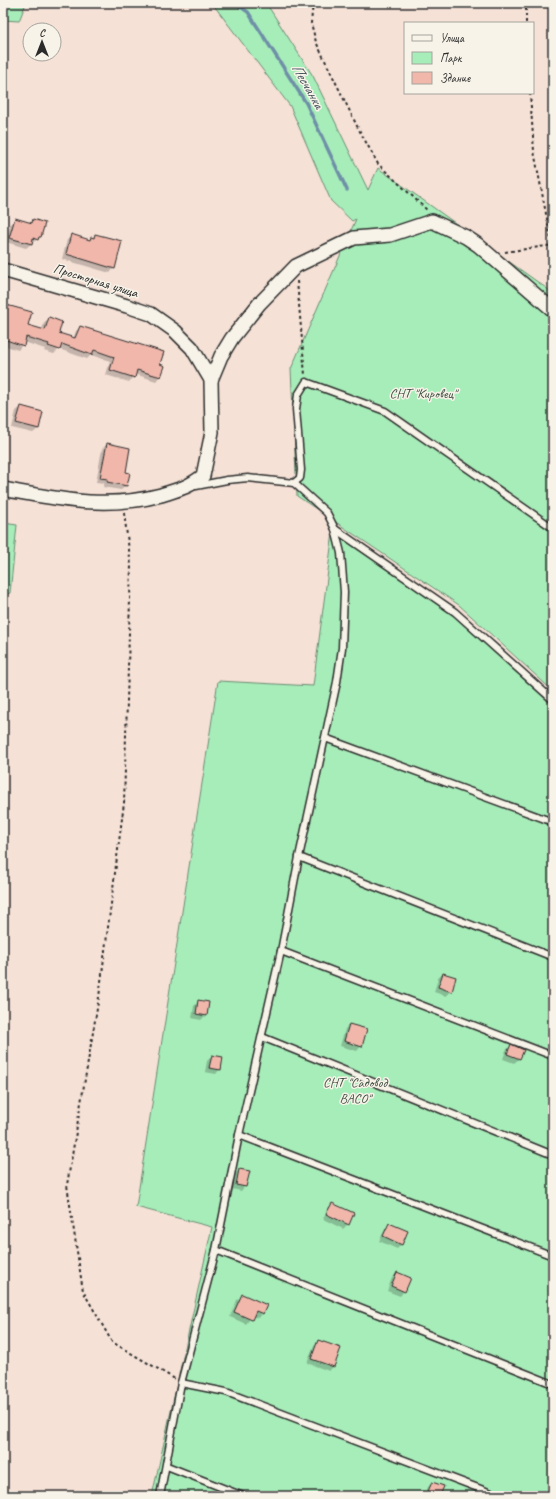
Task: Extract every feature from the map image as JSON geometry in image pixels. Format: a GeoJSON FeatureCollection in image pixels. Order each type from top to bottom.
{"type":"FeatureCollection","features":[{"type":"Feature","properties":{"kind":"street"},"geometry":{"type":"LineString","coordinates":[[3,489],[68,501],[102,503],[137,501],[188,487],[203,476],[212,432],[211,380],[221,356],[232,338],[259,304],[296,266],[354,238],[390,235],[432,221],[466,237],[478,245],[553,310]]}},
{"type":"Feature","properties":{"kind":"street","name":"Просторная улица"},"geometry":{"type":"LineString","coordinates":[[3,270],[151,314],[175,331],[192,348],[211,380]]}},
{"type":"Feature","properties":{"kind":"lane"},"geometry":{"type":"LineString","coordinates":[[294,483],[300,478],[301,470],[296,410],[298,395],[306,382],[385,411],[553,528]]}},
{"type":"Feature","properties":{"kind":"lane"},"geometry":{"type":"LineString","coordinates":[[160,1496],[167,1466],[181,1383],[216,1250],[239,1135],[281,951],[299,857],[337,682],[342,648],[344,592],[341,553],[335,528],[327,513],[294,483],[248,478],[188,487]]}},
{"type":"Feature","properties":{"kind":"lane"},"geometry":{"type":"LineString","coordinates":[[335,528],[455,612],[553,700]]}},
{"type":"Feature","properties":{"kind":"lane"},"geometry":{"type":"LineString","coordinates":[[325,738],[553,822]]}},
{"type":"Feature","properties":{"kind":"lane"},"geometry":{"type":"LineString","coordinates":[[299,857],[553,957]]}},
{"type":"Feature","properties":{"kind":"lane"},"geometry":{"type":"LineString","coordinates":[[281,951],[553,1056]]}},
{"type":"Feature","properties":{"kind":"lane"},"geometry":{"type":"LineString","coordinates":[[262,1037],[553,1155]]}},
{"type":"Feature","properties":{"kind":"lane"},"geometry":{"type":"LineString","coordinates":[[239,1135],[553,1256]]}},
{"type":"Feature","properties":{"kind":"lane"},"geometry":{"type":"LineString","coordinates":[[216,1250],[553,1384]]}},
{"type":"Feature","properties":{"kind":"lane"},"geometry":{"type":"LineString","coordinates":[[181,1383],[226,1392],[499,1496]]}},
{"type":"Feature","properties":{"kind":"lane"},"geometry":{"type":"LineString","coordinates":[[167,1466],[243,1496]]}},
{"type":"Feature","properties":{"kind":"path"},"geometry":{"type":"LineString","coordinates":[[312,3],[311,23],[316,42],[357,126],[378,164],[428,212]]}},
{"type":"Feature","properties":{"kind":"path"},"geometry":{"type":"LineString","coordinates":[[526,3],[526,22]]}},
{"type":"Feature","properties":{"kind":"path"},"geometry":{"type":"LineString","coordinates":[[498,250],[505,252],[552,245],[534,151],[530,94]]}},
{"type":"Feature","properties":{"kind":"path"},"geometry":{"type":"LineString","coordinates":[[296,266],[306,382]]}},
{"type":"Feature","properties":{"kind":"path"},"geometry":{"type":"LineString","coordinates":[[123,502],[131,565],[124,803],[99,997],[67,1185],[83,1291],[112,1342],[181,1383]]}},
{"type":"Feature","properties":{"kind":"green space"},"geometry":{"type":"Polygon","coordinates":[[[3,3],[26,3],[19,21],[3,20],[3,3]]]}},
{"type":"Feature","properties":{"kind":"green space","name":"СНТ \"Кировец\""},"geometry":{"type":"Polygon","coordinates":[[[212,3],[266,3],[313,76],[368,190],[378,168],[553,293],[553,691],[459,605],[297,496],[291,369],[356,219],[352,221],[331,201],[290,106],[212,3]]]}},
{"type":"Feature","properties":{"kind":"green space"},"geometry":{"type":"Polygon","coordinates":[[[3,523],[17,525],[10,593],[3,595],[3,523]]]}},
{"type":"Feature","properties":{"kind":"green space","name":"СНТ \"Садовод ВАСО\""},"geometry":{"type":"Polygon","coordinates":[[[333,532],[453,615],[553,706],[553,1496],[152,1496],[212,1227],[136,1207],[218,681],[313,686],[333,532]]]}},
{"type":"Feature","properties":{"kind":"building"},"geometry":{"type":"Polygon","coordinates":[[[15,218],[32,223],[33,219],[45,223],[41,237],[39,237],[38,240],[33,238],[32,244],[9,238],[15,218]]]}},
{"type":"Feature","properties":{"kind":"building"},"geometry":{"type":"Polygon","coordinates":[[[71,234],[90,240],[91,237],[94,238],[95,234],[122,241],[115,269],[66,254],[71,234]]]}},
{"type":"Feature","properties":{"kind":"building"},"geometry":{"type":"Polygon","coordinates":[[[3,304],[32,312],[28,325],[45,330],[49,317],[62,322],[59,333],[75,338],[80,326],[164,352],[160,364],[165,366],[161,377],[137,370],[135,378],[110,370],[114,357],[94,350],[92,355],[62,344],[60,350],[48,346],[49,344],[26,337],[24,346],[3,339],[3,304]]]}},
{"type":"Feature","properties":{"kind":"building"},"geometry":{"type":"Polygon","coordinates":[[[21,406],[43,412],[39,429],[16,423],[21,406]]]}},
{"type":"Feature","properties":{"kind":"building"},"geometry":{"type":"Polygon","coordinates":[[[107,443],[130,448],[126,472],[130,473],[127,486],[107,482],[108,479],[100,478],[107,443]]]}},
{"type":"Feature","properties":{"kind":"building"},"geometry":{"type":"Polygon","coordinates":[[[443,973],[456,977],[452,992],[438,987],[443,973]]]}},
{"type":"Feature","properties":{"kind":"building"},"geometry":{"type":"Polygon","coordinates":[[[198,1000],[209,1002],[207,1016],[196,1014],[198,1000]]]}},
{"type":"Feature","properties":{"kind":"building"},"geometry":{"type":"Polygon","coordinates":[[[349,1024],[367,1029],[362,1047],[344,1041],[349,1024]]]}},
{"type":"Feature","properties":{"kind":"building"},"geometry":{"type":"Polygon","coordinates":[[[511,1044],[524,1050],[520,1059],[507,1054],[511,1044]]]}},
{"type":"Feature","properties":{"kind":"building"},"geometry":{"type":"Polygon","coordinates":[[[212,1055],[223,1057],[221,1070],[209,1068],[212,1055]]]}},
{"type":"Feature","properties":{"kind":"building"},"geometry":{"type":"Polygon","coordinates":[[[239,1169],[250,1171],[246,1187],[236,1185],[239,1169]]]}},
{"type":"Feature","properties":{"kind":"building"},"geometry":{"type":"Polygon","coordinates":[[[332,1203],[354,1213],[349,1225],[326,1214],[332,1203]]]}},
{"type":"Feature","properties":{"kind":"building"},"geometry":{"type":"Polygon","coordinates":[[[389,1223],[408,1231],[402,1245],[383,1236],[389,1223]]]}},
{"type":"Feature","properties":{"kind":"building"},"geometry":{"type":"Polygon","coordinates":[[[397,1272],[411,1278],[405,1292],[391,1286],[397,1272]]]}},
{"type":"Feature","properties":{"kind":"building"},"geometry":{"type":"Polygon","coordinates":[[[242,1294],[267,1305],[263,1314],[256,1311],[252,1320],[234,1312],[242,1294]]]}},
{"type":"Feature","properties":{"kind":"building"},"geometry":{"type":"Polygon","coordinates":[[[318,1340],[341,1348],[334,1367],[311,1359],[318,1340]]]}},
{"type":"Feature","properties":{"kind":"building"},"geometry":{"type":"Polygon","coordinates":[[[432,1482],[444,1486],[440,1496],[426,1496],[432,1482]]]}},
{"type":"Feature","properties":{"kind":"waterway","name":"Песчанка"},"geometry":{"type":"LineString","coordinates":[[235,3],[248,12],[306,103],[347,190]]}}]}
